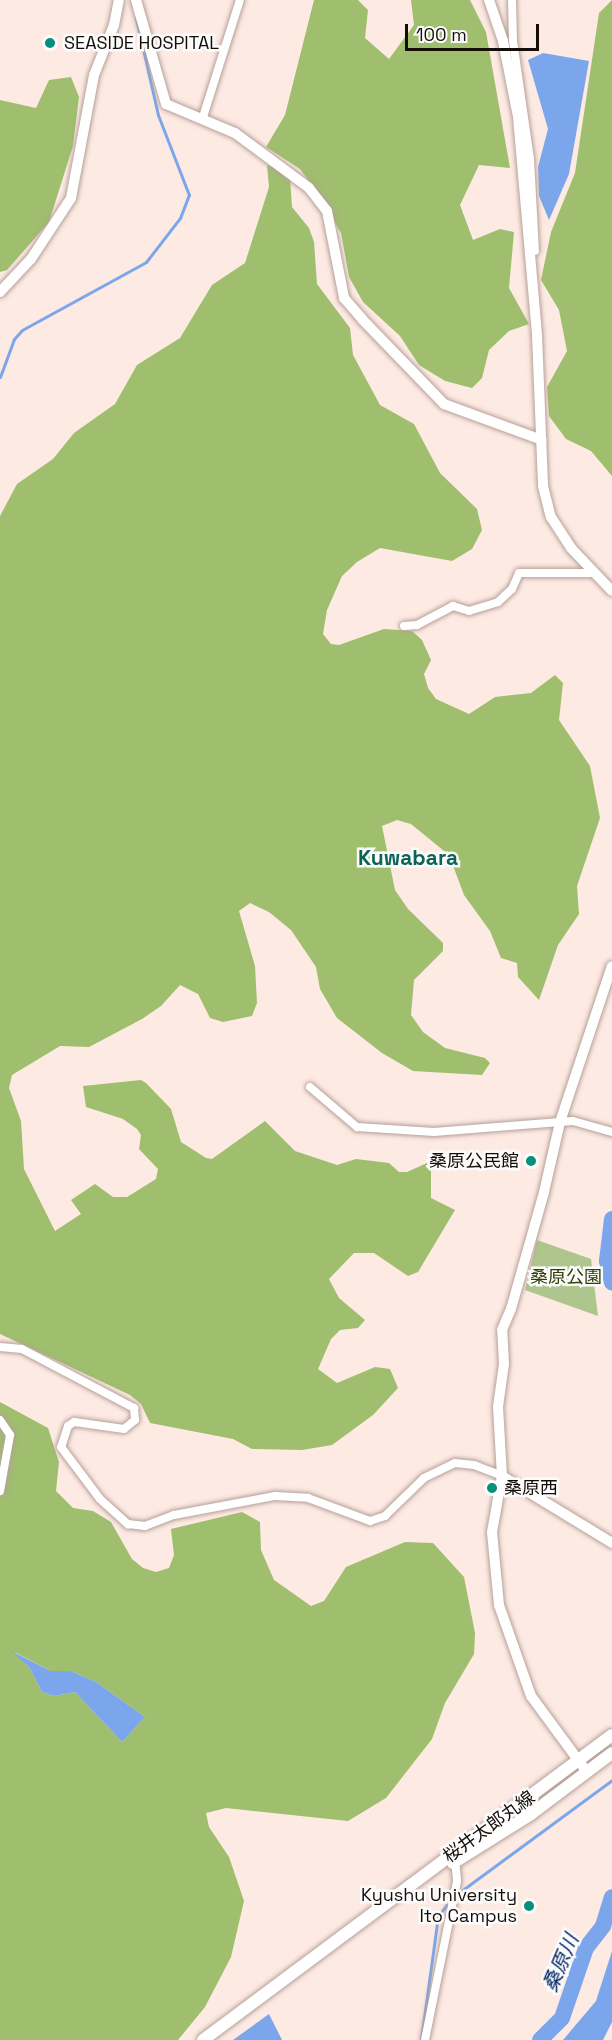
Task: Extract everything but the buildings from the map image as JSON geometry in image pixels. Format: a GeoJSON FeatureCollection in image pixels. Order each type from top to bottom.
{"type":"FeatureCollection","features":[{"type":"Feature","properties":{"kind":"main road","name":"桜井太郎丸線"},"geometry":{"type":"LineString","coordinates":[[203,2040],[366,1918],[455,1857],[612,1735]]}},
{"type":"Feature","properties":{"kind":"main road","name":"桜井太郎丸線"},"geometry":{"type":"LineString","coordinates":[[455,1857],[531,1814],[612,1753]]}},
{"type":"Feature","properties":{"kind":"street"},"geometry":{"type":"LineString","coordinates":[[0,292],[32,259],[71,198],[88,122],[94,75],[114,25],[119,0]]}},
{"type":"Feature","properties":{"kind":"street"},"geometry":{"type":"LineString","coordinates":[[136,0],[166,104],[178,111],[203,117],[271,156],[309,188],[327,211],[344,298],[444,404],[542,440]]}},
{"type":"Feature","properties":{"kind":"street"},"geometry":{"type":"LineString","coordinates":[[203,117],[240,0]]}},
{"type":"Feature","properties":{"kind":"street"},"geometry":{"type":"LineString","coordinates":[[489,0],[503,41],[518,117],[525,226],[536,311],[543,486],[551,517],[571,548],[612,591]]}},
{"type":"Feature","properties":{"kind":"street"},"geometry":{"type":"LineString","coordinates":[[512,0],[513,41],[530,159],[539,299],[536,311]]}},
{"type":"Feature","properties":{"kind":"street"},"geometry":{"type":"LineString","coordinates":[[404,626],[417,625],[453,606],[469,610],[498,602],[512,589],[519,573],[594,573]]}},
{"type":"Feature","properties":{"kind":"street"},"geometry":{"type":"LineString","coordinates":[[587,1772],[531,1696],[499,1605],[492,1533],[502,1476],[498,1407],[504,1364],[502,1330],[535,1224],[560,1122],[612,966]]}},
{"type":"Feature","properties":{"kind":"street"},"geometry":{"type":"LineString","coordinates":[[310,1087],[342,1118],[369,1129],[391,1127],[434,1132],[573,1121],[612,1132]]}},
{"type":"Feature","properties":{"kind":"street"},"geometry":{"type":"LineString","coordinates":[[0,1347],[22,1348],[134,1408],[135,1420],[124,1429],[74,1422],[68,1426],[61,1447],[100,1499],[128,1524],[146,1526],[174,1515],[275,1496],[309,1498],[370,1521],[385,1516],[424,1478],[455,1463],[474,1465],[502,1476],[612,1543]]}},
{"type":"Feature","properties":{"kind":"street"},"geometry":{"type":"LineString","coordinates":[[0,1420],[10,1435],[0,1491]]}},
{"type":"Feature","properties":{"kind":"street"},"geometry":{"type":"LineString","coordinates":[[425,2040],[457,1881],[455,1857]]}},
{"type":"Feature","properties":{"kind":"green space"},"geometry":{"type":"Polygon","coordinates":[[[314,0],[358,0],[368,10],[365,38],[389,59],[414,25],[411,0],[470,0],[486,32],[510,168],[479,165],[460,205],[473,240],[500,229],[514,232],[509,288],[529,324],[509,331],[489,350],[482,378],[472,388],[445,381],[419,365],[400,336],[363,302],[349,277],[341,233],[312,185],[300,169],[266,147],[285,115],[314,0]]]}},
{"type":"Feature","properties":{"kind":"green space"},"geometry":{"type":"Polygon","coordinates":[[[612,0],[612,476],[591,451],[566,439],[549,416],[547,387],[567,351],[559,310],[541,280],[551,232],[575,173],[599,13],[612,0]]]}},
{"type":"Feature","properties":{"kind":"green space"},"geometry":{"type":"Polygon","coordinates":[[[71,77],[79,97],[73,146],[49,222],[7,270],[0,272],[0,100],[36,108],[49,80],[71,77]]]}},
{"type":"Feature","properties":{"kind":"green space"},"geometry":{"type":"Polygon","coordinates":[[[267,165],[286,172],[290,178],[292,207],[309,228],[314,242],[317,284],[350,328],[353,355],[380,405],[414,424],[440,473],[477,509],[482,530],[472,549],[452,561],[380,548],[357,562],[342,576],[327,610],[323,634],[331,644],[339,645],[384,629],[412,631],[422,640],[431,660],[424,674],[428,688],[436,699],[469,714],[495,697],[531,693],[555,675],[563,683],[559,720],[590,766],[600,818],[577,886],[579,914],[558,945],[539,1000],[518,977],[517,963],[501,958],[490,931],[464,895],[449,855],[411,824],[397,820],[382,826],[395,890],[408,909],[443,943],[443,951],[414,980],[411,1015],[423,1032],[445,1048],[485,1058],[490,1063],[482,1075],[413,1071],[382,1053],[337,1018],[320,989],[316,967],[291,930],[269,912],[250,903],[239,911],[255,966],[257,1003],[252,1016],[223,1022],[210,1018],[198,994],[180,985],[161,1006],[142,1019],[89,1047],[60,1046],[12,1075],[9,1088],[21,1121],[24,1169],[55,1231],[81,1214],[71,1200],[95,1184],[113,1197],[127,1197],[156,1179],[158,1169],[139,1149],[141,1135],[137,1129],[123,1119],[86,1107],[83,1086],[141,1080],[171,1109],[181,1142],[206,1158],[212,1159],[265,1121],[295,1151],[337,1165],[356,1159],[389,1163],[399,1172],[407,1172],[427,1163],[431,1169],[431,1198],[455,1210],[418,1272],[408,1276],[374,1253],[354,1253],[329,1279],[339,1298],[365,1320],[358,1328],[340,1330],[331,1339],[318,1369],[337,1383],[375,1367],[390,1369],[398,1388],[373,1415],[332,1445],[302,1450],[252,1449],[233,1439],[150,1423],[141,1404],[130,1395],[0,1334],[0,516],[17,484],[53,459],[74,433],[115,404],[137,365],[180,338],[212,285],[245,263],[269,187],[267,165]]]}},
{"type":"Feature","properties":{"kind":"green space","name":"桑原公園"},"geometry":{"type":"Polygon","coordinates":[[[537,1240],[591,1259],[598,1316],[525,1290],[537,1240]]]}},
{"type":"Feature","properties":{"kind":"green space"},"geometry":{"type":"Polygon","coordinates":[[[0,1402],[48,1428],[59,1462],[56,1491],[73,1508],[93,1511],[111,1522],[132,1559],[143,1568],[156,1572],[169,1568],[174,1555],[171,1529],[242,1512],[260,1522],[261,1550],[274,1580],[311,1606],[324,1601],[346,1567],[405,1542],[433,1543],[464,1577],[475,1633],[474,1654],[445,1703],[432,1739],[386,1798],[348,1821],[226,1808],[206,1813],[209,1827],[229,1857],[244,1901],[231,1957],[205,2007],[178,2040],[0,2040],[0,1402]],[[14,1652],[29,1667],[42,1692],[54,1696],[75,1692],[122,1742],[145,1717],[96,1682],[71,1671],[51,1671],[14,1652]]]}},
{"type":"Feature","properties":{"kind":"water"},"geometry":{"type":"Polygon","coordinates":[[[543,53],[589,61],[569,174],[549,220],[539,196],[538,167],[548,129],[528,60],[543,53]]]}},
{"type":"Feature","properties":{"kind":"water"},"geometry":{"type":"Polygon","coordinates":[[[11,1651],[51,1671],[71,1671],[96,1682],[145,1717],[122,1742],[75,1692],[54,1696],[42,1692],[29,1667],[11,1651]]]}},
{"type":"Feature","properties":{"kind":"water"},"geometry":{"type":"Polygon","coordinates":[[[612,1951],[612,2022],[603,2040],[563,2040],[596,2001],[612,1951]]]}},
{"type":"Feature","properties":{"kind":"water"},"geometry":{"type":"Polygon","coordinates":[[[269,2014],[282,2040],[233,2040],[269,2014]]]}},
{"type":"Feature","properties":{"kind":"waterway"},"geometry":{"type":"LineString","coordinates":[[0,377],[14,339],[22,330],[146,262],[180,218],[189,195],[158,115],[136,18]]}},
{"type":"Feature","properties":{"kind":"waterway","name":"桑原川"},"geometry":{"type":"LineString","coordinates":[[612,1219],[607,1261],[612,1282]]}},
{"type":"Feature","properties":{"kind":"waterway"},"geometry":{"type":"LineString","coordinates":[[457,1894],[612,1780]]}},
{"type":"Feature","properties":{"kind":"waterway","name":"桑原川"},"geometry":{"type":"LineString","coordinates":[[540,2040],[562,2018],[586,1948],[603,1926],[612,1897]]}},
{"type":"Feature","properties":{"kind":"waterway"},"geometry":{"type":"LineString","coordinates":[[421,2040],[438,1916],[452,1898]]}},
{"type":"Feature","properties":{"kind":"place","name":"SEASIDE HOSPITAL"},"geometry":{"type":"Point","coordinates":[50,43]}},
{"type":"Feature","properties":{"kind":"place","name":"桑原公民館"},"geometry":{"type":"Point","coordinates":[531,1161]}},
{"type":"Feature","properties":{"kind":"place","name":"桑原西"},"geometry":{"type":"Point","coordinates":[492,1488]}},
{"type":"Feature","properties":{"kind":"place","name":"Kyushu University Ito Campus"},"geometry":{"type":"Point","coordinates":[529,1906]}},
{"type":"Feature","properties":{"kind":"district","name":"Kuwabara"},"geometry":{"type":"Point","coordinates":[408,858]}}]}
